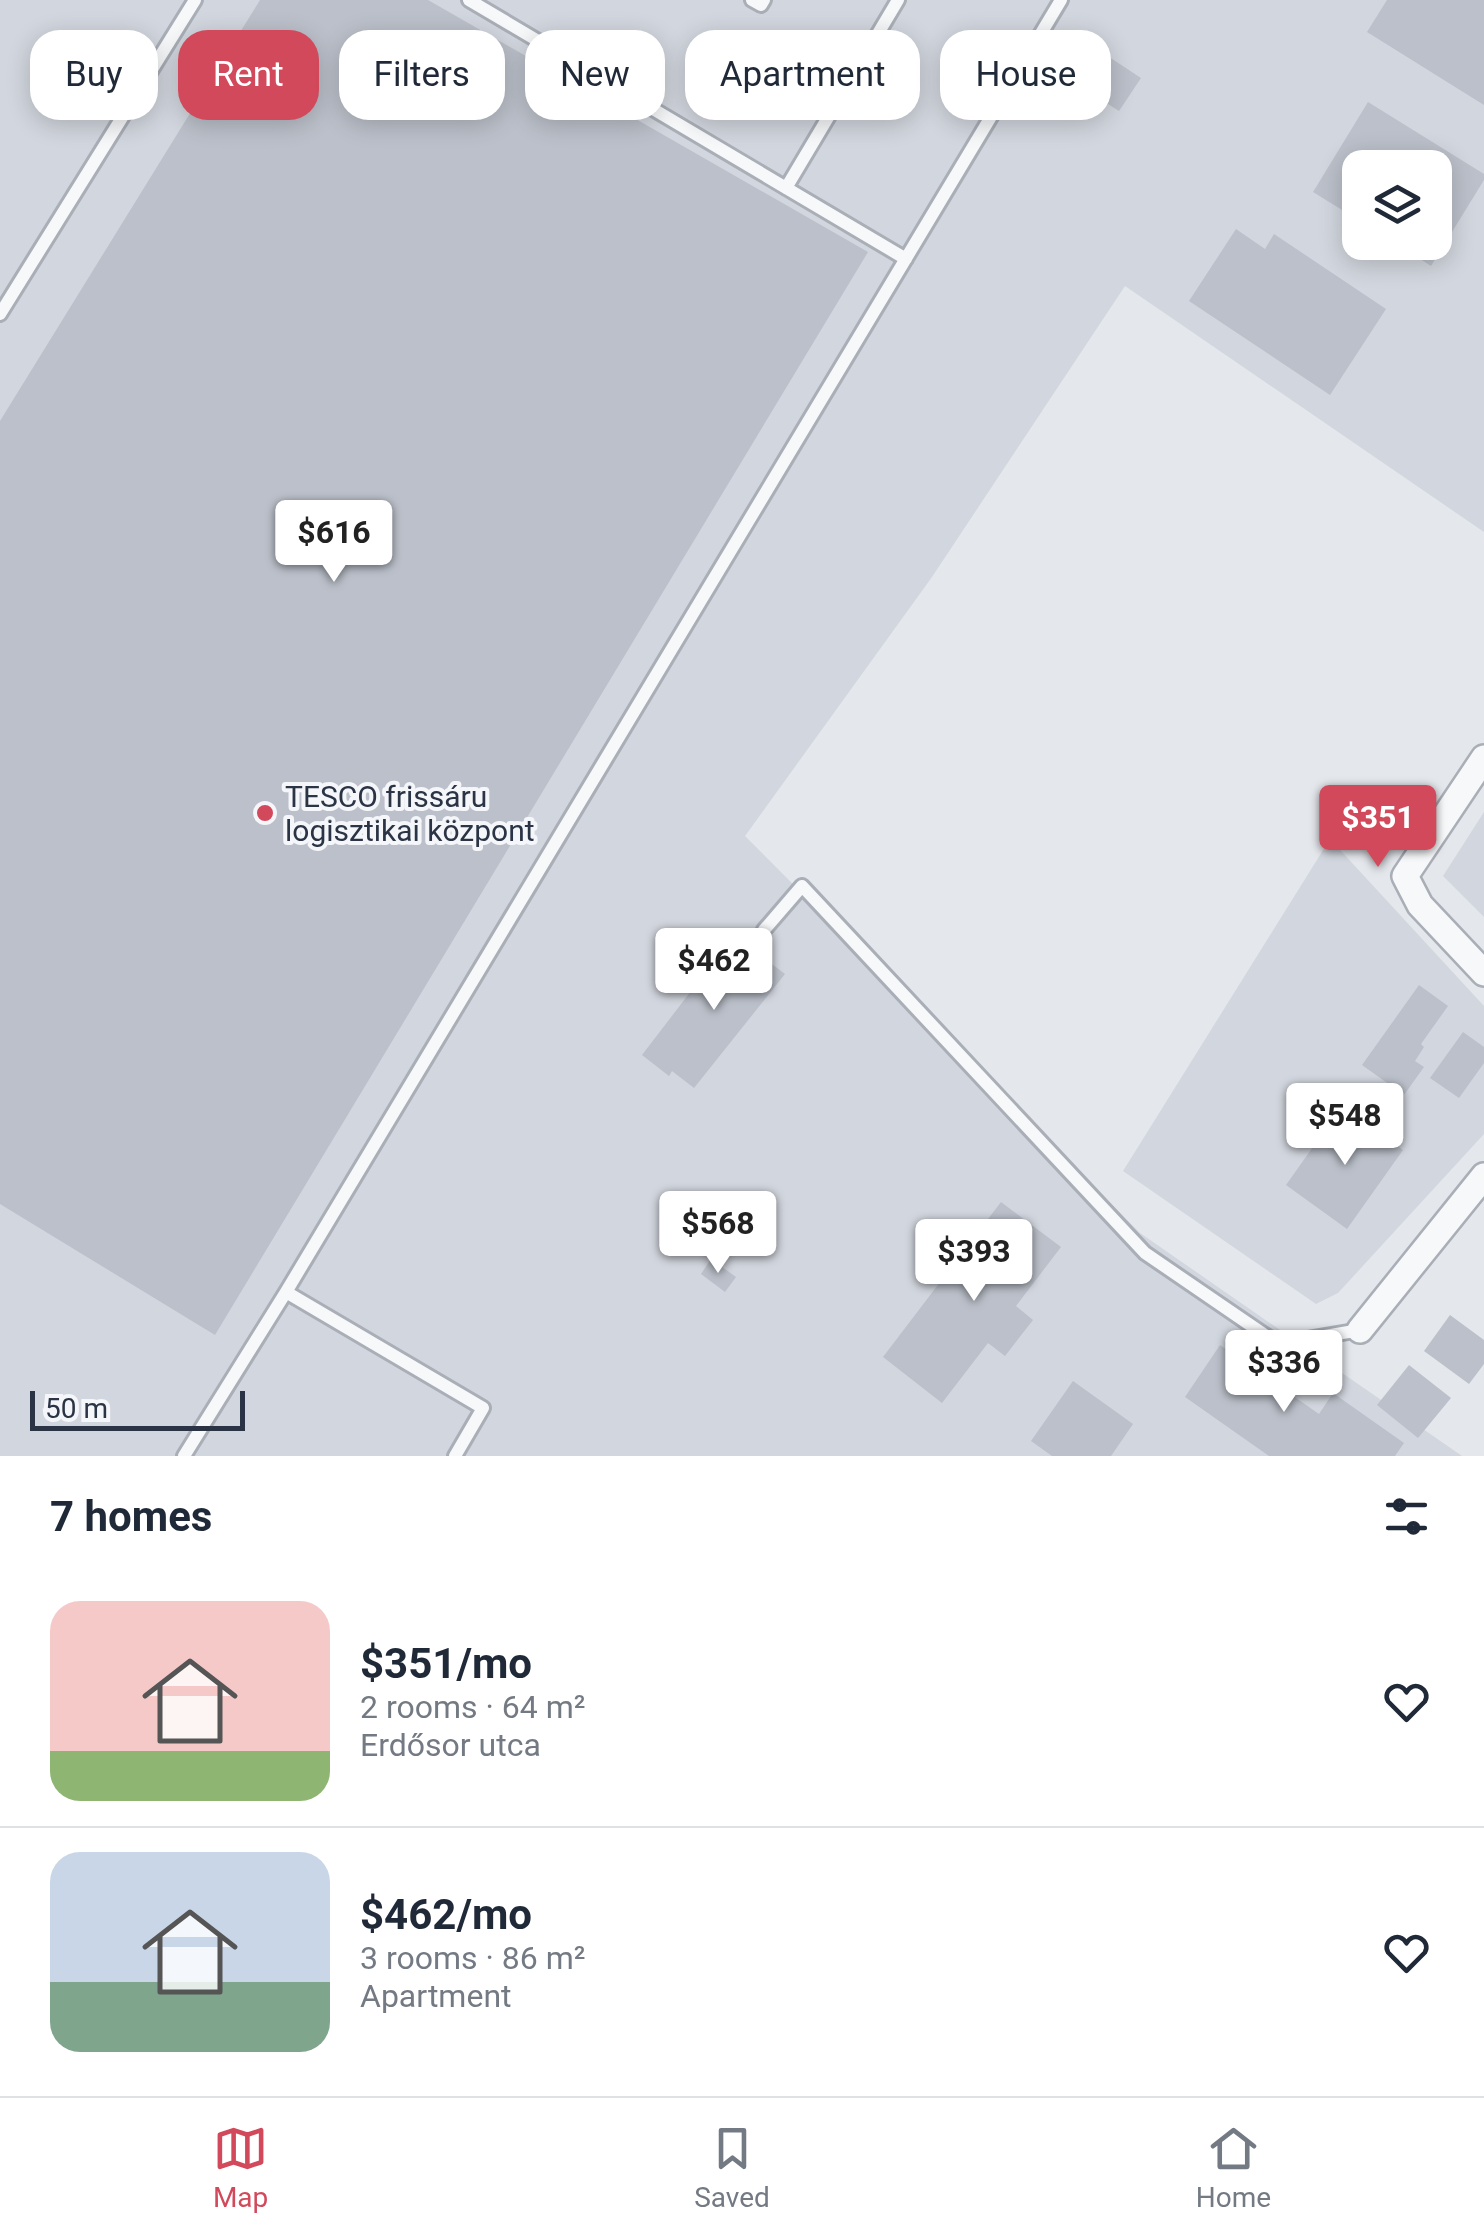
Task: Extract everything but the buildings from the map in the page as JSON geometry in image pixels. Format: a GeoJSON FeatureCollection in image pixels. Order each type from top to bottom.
{"type":"FeatureCollection","features":[{"type":"Feature","properties":{"kind":"street"},"geometry":{"type":"LineString","coordinates":[[1484,758],[1405,876],[1420,905],[1484,974]]}},
{"type":"Feature","properties":{"kind":"street"},"geometry":{"type":"LineString","coordinates":[[1360,1330],[1484,1176]]}},
{"type":"Feature","properties":{"kind":"lane"},"geometry":{"type":"LineString","coordinates":[[0,314],[194,0]]}},
{"type":"Feature","properties":{"kind":"lane"},"geometry":{"type":"LineString","coordinates":[[468,0],[906,259]]}},
{"type":"Feature","properties":{"kind":"lane"},"geometry":{"type":"LineString","coordinates":[[752,0],[761,6],[764,0]]}},
{"type":"Feature","properties":{"kind":"lane"},"geometry":{"type":"LineString","coordinates":[[786,188],[898,0]]}},
{"type":"Feature","properties":{"kind":"lane"},"geometry":{"type":"LineString","coordinates":[[184,1456],[1061,0]]}},
{"type":"Feature","properties":{"kind":"lane"},"geometry":{"type":"LineString","coordinates":[[764,930],[802,886],[1145,1253],[1278,1344],[1360,1330]]}},
{"type":"Feature","properties":{"kind":"lane"},"geometry":{"type":"LineString","coordinates":[[286,1292],[483,1408],[454,1456]]}},
{"type":"Feature","properties":{"kind":"shaded area"},"geometry":{"type":"Polygon","coordinates":[[[0,0],[1484,0],[1484,532],[1125,286],[932,577],[745,836],[1140,1233],[1462,1456],[0,1456],[0,0]]]}},
{"type":"Feature","properties":{"kind":"shaded area"},"geometry":{"type":"Polygon","coordinates":[[[1484,812],[1484,917],[1443,876],[1484,812]]]}},
{"type":"Feature","properties":{"kind":"shaded area"},"geometry":{"type":"Polygon","coordinates":[[[1330,839],[1484,1006],[1484,1134],[1338,1293],[1316,1304],[1123,1171],[1330,839]]]}},
{"type":"Feature","properties":{"kind":"place","name":"TESCO frissáru logisztikai központ"},"geometry":{"type":"Point","coordinates":[265,813]}}]}
